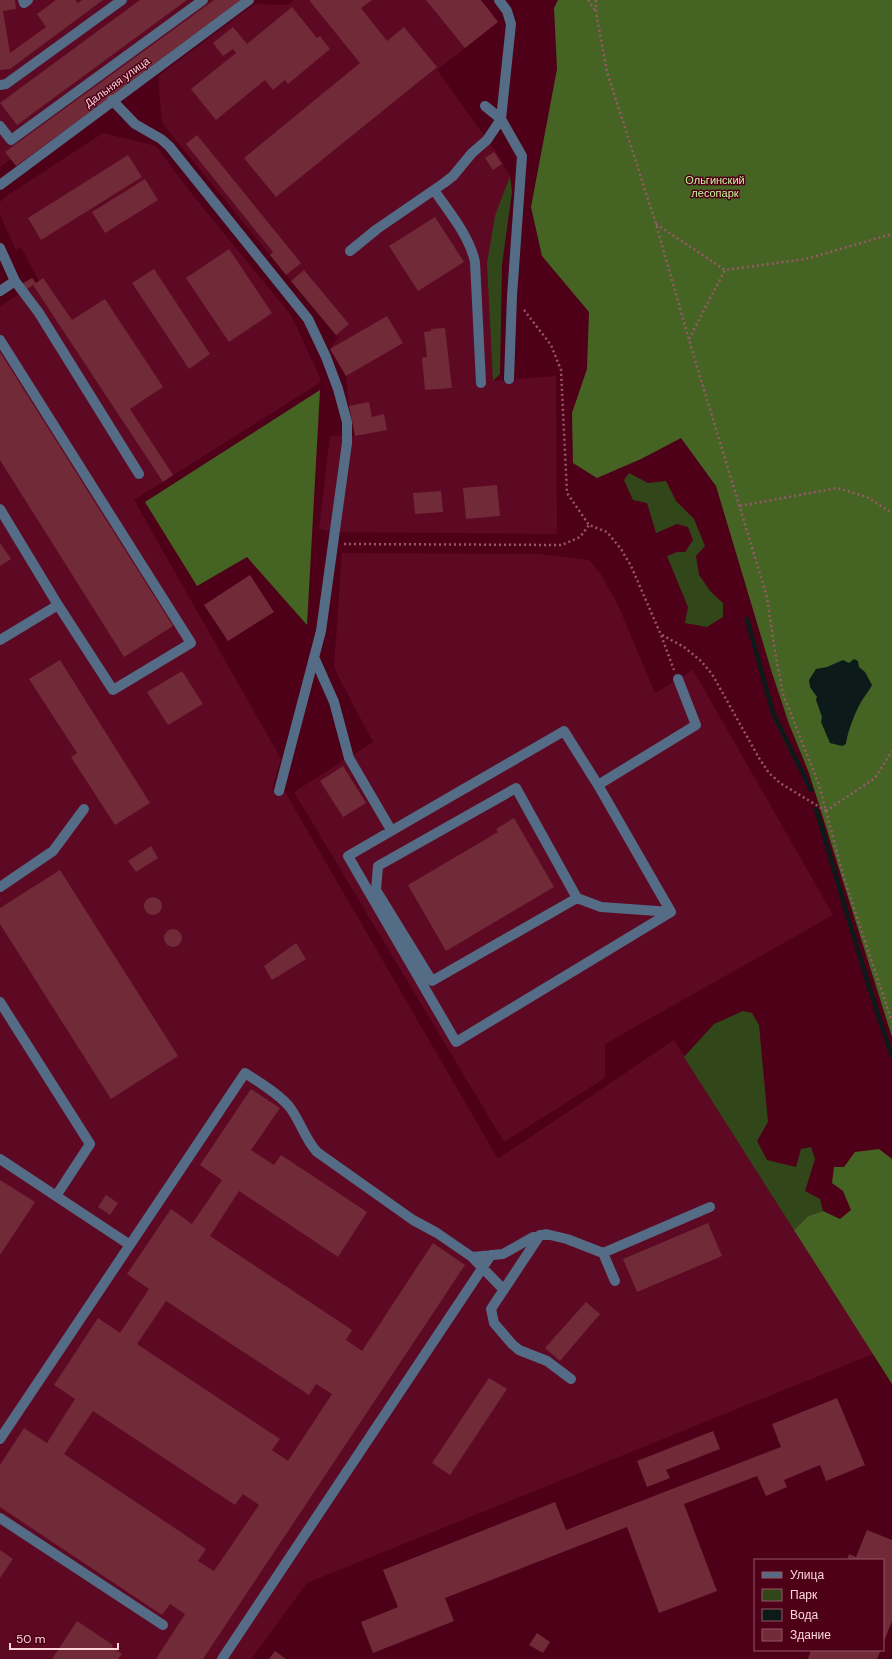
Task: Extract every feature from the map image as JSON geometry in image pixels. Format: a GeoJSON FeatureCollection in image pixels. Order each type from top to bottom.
{"type":"FeatureCollection","features":[{"type":"Feature","properties":{"kind":"street"},"geometry":{"type":"LineString","coordinates":[[23,0],[24,3],[28,0]]}},
{"type":"Feature","properties":{"kind":"street"},"geometry":{"type":"LineString","coordinates":[[0,84],[6,84],[122,0]]}},
{"type":"Feature","properties":{"kind":"street"},"geometry":{"type":"LineString","coordinates":[[0,126],[11,140],[203,0]]}},
{"type":"Feature","properties":{"kind":"street","name":"Дальняя улица"},"geometry":{"type":"LineString","coordinates":[[0,185],[112,100],[249,0]]}},
{"type":"Feature","properties":{"kind":"street"},"geometry":{"type":"LineString","coordinates":[[350,251],[377,229],[453,176],[472,153],[487,140],[502,119],[511,24],[507,11],[499,0]]}},
{"type":"Feature","properties":{"kind":"street"},"geometry":{"type":"LineString","coordinates":[[112,100],[135,124],[161,139],[169,146],[292,299],[313,328],[338,389],[346,422],[347,443],[321,631],[279,791]]}},
{"type":"Feature","properties":{"kind":"street"},"geometry":{"type":"LineString","coordinates":[[485,106],[502,119],[522,156],[512,296],[509,379]]}},
{"type":"Feature","properties":{"kind":"street"},"geometry":{"type":"LineString","coordinates":[[434,190],[469,242],[473,252],[475,262],[481,383]]}},
{"type":"Feature","properties":{"kind":"street"},"geometry":{"type":"LineString","coordinates":[[0,248],[15,281],[39,313],[139,474]]}},
{"type":"Feature","properties":{"kind":"street"},"geometry":{"type":"LineString","coordinates":[[0,291],[15,281]]}},
{"type":"Feature","properties":{"kind":"street"},"geometry":{"type":"LineString","coordinates":[[0,340],[191,643],[112,690],[0,509]]}},
{"type":"Feature","properties":{"kind":"street"},"geometry":{"type":"LineString","coordinates":[[1,638],[58,605]]}},
{"type":"Feature","properties":{"kind":"street"},"geometry":{"type":"LineString","coordinates":[[314,657],[334,702],[349,758],[391,830]]}},
{"type":"Feature","properties":{"kind":"street"},"geometry":{"type":"LineString","coordinates":[[598,785],[696,725],[677,677]]}},
{"type":"Feature","properties":{"kind":"street"},"geometry":{"type":"LineString","coordinates":[[564,731],[598,785],[671,912],[456,1042],[348,856],[564,731]]}},
{"type":"Feature","properties":{"kind":"street"},"geometry":{"type":"LineString","coordinates":[[577,898],[432,981],[376,890],[378,866],[516,788],[577,898],[602,907],[671,912]]}},
{"type":"Feature","properties":{"kind":"street"},"geometry":{"type":"LineString","coordinates":[[0,887],[53,851],[84,809]]}},
{"type":"Feature","properties":{"kind":"street"},"geometry":{"type":"LineString","coordinates":[[0,1002],[90,1144],[56,1196]]}},
{"type":"Feature","properties":{"kind":"street"},"geometry":{"type":"LineString","coordinates":[[0,1439],[245,1073],[285,1102],[291,1109],[311,1145],[324,1158],[413,1220],[436,1233],[472,1257],[504,1290]]}},
{"type":"Feature","properties":{"kind":"street"},"geometry":{"type":"LineString","coordinates":[[0,1159],[130,1244]]}},
{"type":"Feature","properties":{"kind":"street"},"geometry":{"type":"LineString","coordinates":[[472,1257],[503,1254],[533,1237],[546,1234],[567,1239],[603,1253],[710,1207]]}},
{"type":"Feature","properties":{"kind":"street"},"geometry":{"type":"LineString","coordinates":[[540,1235],[492,1309],[494,1323],[516,1347],[547,1361],[572,1379]]}},
{"type":"Feature","properties":{"kind":"street"},"geometry":{"type":"LineString","coordinates":[[603,1253],[615,1281]]}},
{"type":"Feature","properties":{"kind":"street"},"geometry":{"type":"LineString","coordinates":[[222,1659],[491,1255]]}},
{"type":"Feature","properties":{"kind":"street"},"geometry":{"type":"LineString","coordinates":[[0,1518],[163,1626]]}},
{"type":"Feature","properties":{"kind":"path"},"geometry":{"type":"LineString","coordinates":[[588,0],[596,12]]}},
{"type":"Feature","properties":{"kind":"path"},"geometry":{"type":"LineString","coordinates":[[596,0],[596,12],[607,72],[656,224],[689,340],[767,597],[783,694],[819,785],[843,875],[892,1022]]}},
{"type":"Feature","properties":{"kind":"path"},"geometry":{"type":"LineString","coordinates":[[656,224],[725,270],[806,259],[892,234]]}},
{"type":"Feature","properties":{"kind":"path"},"geometry":{"type":"LineString","coordinates":[[689,340],[725,270]]}},
{"type":"Feature","properties":{"kind":"path"},"geometry":{"type":"LineString","coordinates":[[512,296],[551,345],[561,370],[567,492],[589,525],[607,532],[621,549],[631,566],[661,634],[677,677]]}},
{"type":"Feature","properties":{"kind":"path"},"geometry":{"type":"LineString","coordinates":[[740,506],[837,488],[867,497],[892,513]]}},
{"type":"Feature","properties":{"kind":"path"},"geometry":{"type":"LineString","coordinates":[[333,544],[562,545],[580,537],[589,525]]}},
{"type":"Feature","properties":{"kind":"path"},"geometry":{"type":"LineString","coordinates":[[661,634],[684,647],[701,660],[712,674],[769,773],[780,783],[826,811]]}},
{"type":"Feature","properties":{"kind":"path"},"geometry":{"type":"LineString","coordinates":[[826,811],[875,778],[892,750]]}},
{"type":"Feature","properties":{"kind":"shaded area"},"geometry":{"type":"Polygon","coordinates":[[[0,0],[222,0],[0,167],[0,0]]]}},
{"type":"Feature","properties":{"kind":"shaded area"},"geometry":{"type":"Polygon","coordinates":[[[295,0],[481,0],[498,22],[437,70],[498,155],[510,176],[505,188],[493,381],[556,376],[557,534],[335,532],[319,529],[330,436],[355,436],[349,406],[346,376],[330,349],[338,338],[162,123],[158,76],[252,6],[257,4],[288,5],[295,0]]]}},
{"type":"Feature","properties":{"kind":"shaded area"},"geometry":{"type":"Polygon","coordinates":[[[103,133],[156,146],[195,198],[292,317],[321,380],[318,384],[134,500],[281,759],[272,789],[285,792],[498,1159],[674,1040],[873,1354],[307,1583],[251,1659],[0,1659],[0,306],[26,290],[22,284],[32,278],[36,283],[39,281],[21,247],[16,250],[0,215],[0,202],[5,197],[103,133]]]}},
{"type":"Feature","properties":{"kind":"shaded area"},"geometry":{"type":"Polygon","coordinates":[[[342,553],[538,554],[589,560],[600,573],[618,605],[655,693],[693,670],[833,915],[605,1044],[605,1078],[504,1142],[294,792],[373,742],[334,668],[342,553]]]}},
{"type":"Feature","properties":{"kind":"green space","name":"Ольгинский лесопарк"},"geometry":{"type":"Polygon","coordinates":[[[558,0],[892,0],[892,1037],[809,773],[789,724],[772,673],[716,486],[681,438],[641,459],[597,478],[573,463],[572,413],[587,369],[589,312],[542,256],[531,207],[557,69],[554,8],[558,0]]]}},
{"type":"Feature","properties":{"kind":"green space"},"geometry":{"type":"Polygon","coordinates":[[[510,176],[512,192],[502,265],[500,374],[493,381],[487,263],[495,216],[510,176]]]}},
{"type":"Feature","properties":{"kind":"green space"},"geometry":{"type":"Polygon","coordinates":[[[320,390],[307,625],[247,557],[197,586],[145,502],[320,390]]]}},
{"type":"Feature","properties":{"kind":"green space"},"geometry":{"type":"Polygon","coordinates":[[[629,473],[648,483],[666,481],[676,501],[694,519],[705,546],[696,556],[699,575],[711,592],[723,603],[723,617],[707,627],[685,623],[688,607],[667,556],[677,552],[685,552],[693,540],[688,527],[677,524],[656,533],[647,503],[633,500],[624,480],[629,473]]]}},
{"type":"Feature","properties":{"kind":"green space"},"geometry":{"type":"Polygon","coordinates":[[[743,1011],[752,1013],[759,1025],[768,1122],[757,1141],[767,1160],[796,1167],[801,1149],[811,1147],[815,1159],[805,1191],[820,1199],[823,1211],[808,1216],[794,1230],[684,1057],[714,1024],[743,1011]]]}},
{"type":"Feature","properties":{"kind":"green space"},"geometry":{"type":"Polygon","coordinates":[[[879,1149],[892,1159],[892,1384],[794,1230],[808,1216],[823,1211],[840,1219],[851,1210],[843,1191],[832,1183],[834,1167],[844,1167],[855,1152],[879,1149]]]}},
{"type":"Feature","properties":{"kind":"water"},"geometry":{"type":"Polygon","coordinates":[[[854,659],[858,661],[859,667],[865,672],[872,685],[855,714],[848,733],[846,744],[842,746],[830,743],[821,722],[822,717],[816,700],[817,697],[810,687],[809,680],[816,669],[827,667],[843,660],[849,663],[854,659]]]}},
{"type":"Feature","properties":{"kind":"building"},"geometry":{"type":"Polygon","coordinates":[[[0,0],[15,0],[16,9],[3,11],[10,53],[46,27],[37,14],[56,0],[75,0],[78,3],[82,0],[103,0],[10,69],[0,70],[0,0]]]}},
{"type":"Feature","properties":{"kind":"building"},"geometry":{"type":"Polygon","coordinates":[[[140,0],[187,0],[17,125],[0,103],[140,0]]]}},
{"type":"Feature","properties":{"kind":"building"},"geometry":{"type":"Polygon","coordinates":[[[214,0],[245,0],[16,166],[5,152],[214,0]]]}},
{"type":"Feature","properties":{"kind":"building"},"geometry":{"type":"Polygon","coordinates":[[[309,0],[372,0],[361,8],[387,41],[404,27],[437,67],[276,197],[244,158],[360,63],[309,0]]]}},
{"type":"Feature","properties":{"kind":"building"},"geometry":{"type":"Polygon","coordinates":[[[426,0],[481,0],[498,22],[465,48],[426,0]]]}},
{"type":"Feature","properties":{"kind":"building"},"geometry":{"type":"Polygon","coordinates":[[[292,7],[317,38],[320,36],[330,49],[288,84],[285,80],[273,90],[265,80],[216,120],[191,89],[236,53],[233,49],[223,56],[213,43],[233,27],[247,44],[292,7]]]}},
{"type":"Feature","properties":{"kind":"building"},"geometry":{"type":"Polygon","coordinates":[[[197,135],[301,263],[286,275],[270,255],[273,252],[186,144],[197,135]]]}},
{"type":"Feature","properties":{"kind":"building"},"geometry":{"type":"Polygon","coordinates":[[[494,152],[502,164],[493,170],[485,158],[494,152]]]}},
{"type":"Feature","properties":{"kind":"building"},"geometry":{"type":"Polygon","coordinates":[[[128,155],[142,177],[41,240],[28,218],[128,155]]]}},
{"type":"Feature","properties":{"kind":"building"},"geometry":{"type":"Polygon","coordinates":[[[145,179],[158,200],[105,233],[92,212],[145,179]]]}},
{"type":"Feature","properties":{"kind":"building"},"geometry":{"type":"Polygon","coordinates":[[[435,217],[464,262],[418,291],[389,246],[435,217]]]}},
{"type":"Feature","properties":{"kind":"building"},"geometry":{"type":"Polygon","coordinates":[[[229,249],[272,313],[229,342],[186,278],[229,249]]]}},
{"type":"Feature","properties":{"kind":"building"},"geometry":{"type":"Polygon","coordinates":[[[154,269],[210,354],[189,369],[132,283],[154,269]]]}},
{"type":"Feature","properties":{"kind":"building"},"geometry":{"type":"Polygon","coordinates":[[[304,270],[349,324],[336,335],[291,281],[304,270]]]}},
{"type":"Feature","properties":{"kind":"building"},"geometry":{"type":"Polygon","coordinates":[[[32,278],[36,283],[43,278],[72,320],[105,299],[163,387],[130,409],[173,475],[163,482],[33,285],[26,290],[22,284],[32,278]]]}},
{"type":"Feature","properties":{"kind":"building"},"geometry":{"type":"Polygon","coordinates":[[[387,316],[403,343],[346,376],[330,349],[387,316]]]}},
{"type":"Feature","properties":{"kind":"building"},"geometry":{"type":"Polygon","coordinates":[[[445,328],[452,388],[425,390],[422,358],[427,357],[424,332],[431,331],[431,329],[445,328]]]}},
{"type":"Feature","properties":{"kind":"building"},"geometry":{"type":"Polygon","coordinates":[[[0,352],[173,626],[124,657],[0,460],[0,352]]]}},
{"type":"Feature","properties":{"kind":"building"},"geometry":{"type":"Polygon","coordinates":[[[369,402],[372,417],[384,414],[387,430],[355,436],[349,406],[369,402]]]}},
{"type":"Feature","properties":{"kind":"building"},"geometry":{"type":"Polygon","coordinates":[[[497,485],[500,516],[466,519],[463,488],[497,485]]]}},
{"type":"Feature","properties":{"kind":"building"},"geometry":{"type":"Polygon","coordinates":[[[441,491],[443,512],[415,514],[413,493],[441,491]]]}},
{"type":"Feature","properties":{"kind":"building"},"geometry":{"type":"Polygon","coordinates":[[[0,543],[11,559],[0,566],[0,543]]]}},
{"type":"Feature","properties":{"kind":"building"},"geometry":{"type":"Polygon","coordinates":[[[250,575],[274,612],[228,641],[204,605],[250,575]]]}},
{"type":"Feature","properties":{"kind":"building"},"geometry":{"type":"Polygon","coordinates":[[[60,660],[150,803],[115,825],[71,757],[77,753],[29,679],[60,660]]]}},
{"type":"Feature","properties":{"kind":"building"},"geometry":{"type":"Polygon","coordinates":[[[182,671],[203,704],[168,725],[147,692],[182,671]]]}},
{"type":"Feature","properties":{"kind":"building"},"geometry":{"type":"Polygon","coordinates":[[[343,766],[366,803],[343,817],[320,781],[343,766]]]}},
{"type":"Feature","properties":{"kind":"building"},"geometry":{"type":"Polygon","coordinates":[[[514,818],[554,887],[446,951],[408,885],[498,832],[496,829],[514,818]]]}},
{"type":"Feature","properties":{"kind":"building"},"geometry":{"type":"Polygon","coordinates":[[[151,846],[158,858],[136,872],[128,861],[151,846]]]}},
{"type":"Feature","properties":{"kind":"building"},"geometry":{"type":"Polygon","coordinates":[[[60,870],[178,1056],[111,1099],[0,924],[0,908],[60,870]]]}},
{"type":"Feature","properties":{"kind":"building"},"geometry":{"type":"Polygon","coordinates":[[[153,897],[159,900],[162,906],[159,912],[153,915],[147,912],[144,906],[147,900],[153,897]]]}},
{"type":"Feature","properties":{"kind":"building"},"geometry":{"type":"Polygon","coordinates":[[[173,929],[179,932],[182,938],[179,944],[173,947],[167,944],[164,938],[167,932],[173,929]]]}},
{"type":"Feature","properties":{"kind":"building"},"geometry":{"type":"Polygon","coordinates":[[[296,943],[306,959],[272,980],[264,966],[296,943]]]}},
{"type":"Feature","properties":{"kind":"building"},"geometry":{"type":"Polygon","coordinates":[[[251,1089],[280,1108],[251,1150],[274,1165],[281,1155],[367,1212],[338,1257],[239,1191],[210,1236],[352,1330],[346,1340],[362,1351],[433,1243],[465,1265],[203,1659],[156,1659],[185,1614],[170,1604],[162,1615],[0,1507],[0,1465],[24,1428],[47,1443],[75,1399],[54,1385],[98,1318],[120,1333],[149,1289],[127,1274],[171,1209],[192,1224],[222,1180],[200,1165],[251,1089]],[[166,1301],[137,1344],[280,1439],[272,1450],[288,1461],[332,1394],[316,1384],[309,1395],[166,1301]],[[93,1411],[64,1454],[206,1549],[198,1561],[214,1571],[259,1505],[243,1494],[235,1505],[93,1411]]]}},
{"type":"Feature","properties":{"kind":"building"},"geometry":{"type":"Polygon","coordinates":[[[0,1180],[35,1202],[0,1255],[0,1180]]]}},
{"type":"Feature","properties":{"kind":"building"},"geometry":{"type":"Polygon","coordinates":[[[106,1195],[118,1203],[110,1215],[98,1207],[106,1195]]]}},
{"type":"Feature","properties":{"kind":"building"},"geometry":{"type":"Polygon","coordinates":[[[708,1223],[722,1256],[637,1292],[623,1259],[708,1223]]]}},
{"type":"Feature","properties":{"kind":"building"},"geometry":{"type":"Polygon","coordinates":[[[586,1302],[600,1314],[560,1361],[545,1348],[586,1302]]]}},
{"type":"Feature","properties":{"kind":"building"},"geometry":{"type":"Polygon","coordinates":[[[489,1378],[507,1389],[450,1475],[432,1463],[489,1378]]]}},
{"type":"Feature","properties":{"kind":"building"},"geometry":{"type":"Polygon","coordinates":[[[837,1398],[865,1465],[826,1481],[820,1465],[784,1480],[787,1487],[766,1496],[757,1476],[684,1504],[717,1591],[659,1613],[627,1527],[445,1598],[454,1621],[373,1653],[361,1622],[398,1607],[383,1570],[555,1502],[566,1530],[781,1447],[772,1424],[837,1398]]]}},
{"type":"Feature","properties":{"kind":"building"},"geometry":{"type":"Polygon","coordinates":[[[713,1431],[720,1449],[666,1470],[670,1478],[647,1487],[637,1461],[713,1431]]]}},
{"type":"Feature","properties":{"kind":"building"},"geometry":{"type":"Polygon","coordinates":[[[867,1530],[892,1540],[892,1621],[884,1641],[884,1559],[847,1559],[849,1554],[856,1557],[867,1530]]]}},
{"type":"Feature","properties":{"kind":"building"},"geometry":{"type":"Polygon","coordinates":[[[0,1550],[13,1559],[0,1578],[0,1550]]]}},
{"type":"Feature","properties":{"kind":"building"},"geometry":{"type":"Polygon","coordinates":[[[77,1621],[113,1645],[112,1647],[122,1654],[118,1659],[52,1659],[77,1621]]]}},
{"type":"Feature","properties":{"kind":"building"},"geometry":{"type":"Polygon","coordinates":[[[537,1633],[550,1642],[543,1653],[529,1645],[537,1633]]]}},
{"type":"Feature","properties":{"kind":"building"},"geometry":{"type":"Polygon","coordinates":[[[275,1651],[286,1659],[269,1659],[275,1651]]]}},
{"type":"Feature","properties":{"kind":"building"},"geometry":{"type":"Polygon","coordinates":[[[811,1651],[881,1651],[877,1659],[808,1659],[811,1651]]]}},
{"type":"Feature","properties":{"kind":"waterway"},"geometry":{"type":"LineString","coordinates":[[747,619],[773,713],[811,790]]}},
{"type":"Feature","properties":{"kind":"waterway"},"geometry":{"type":"LineString","coordinates":[[816,809],[881,1025],[892,1056]]}}]}
